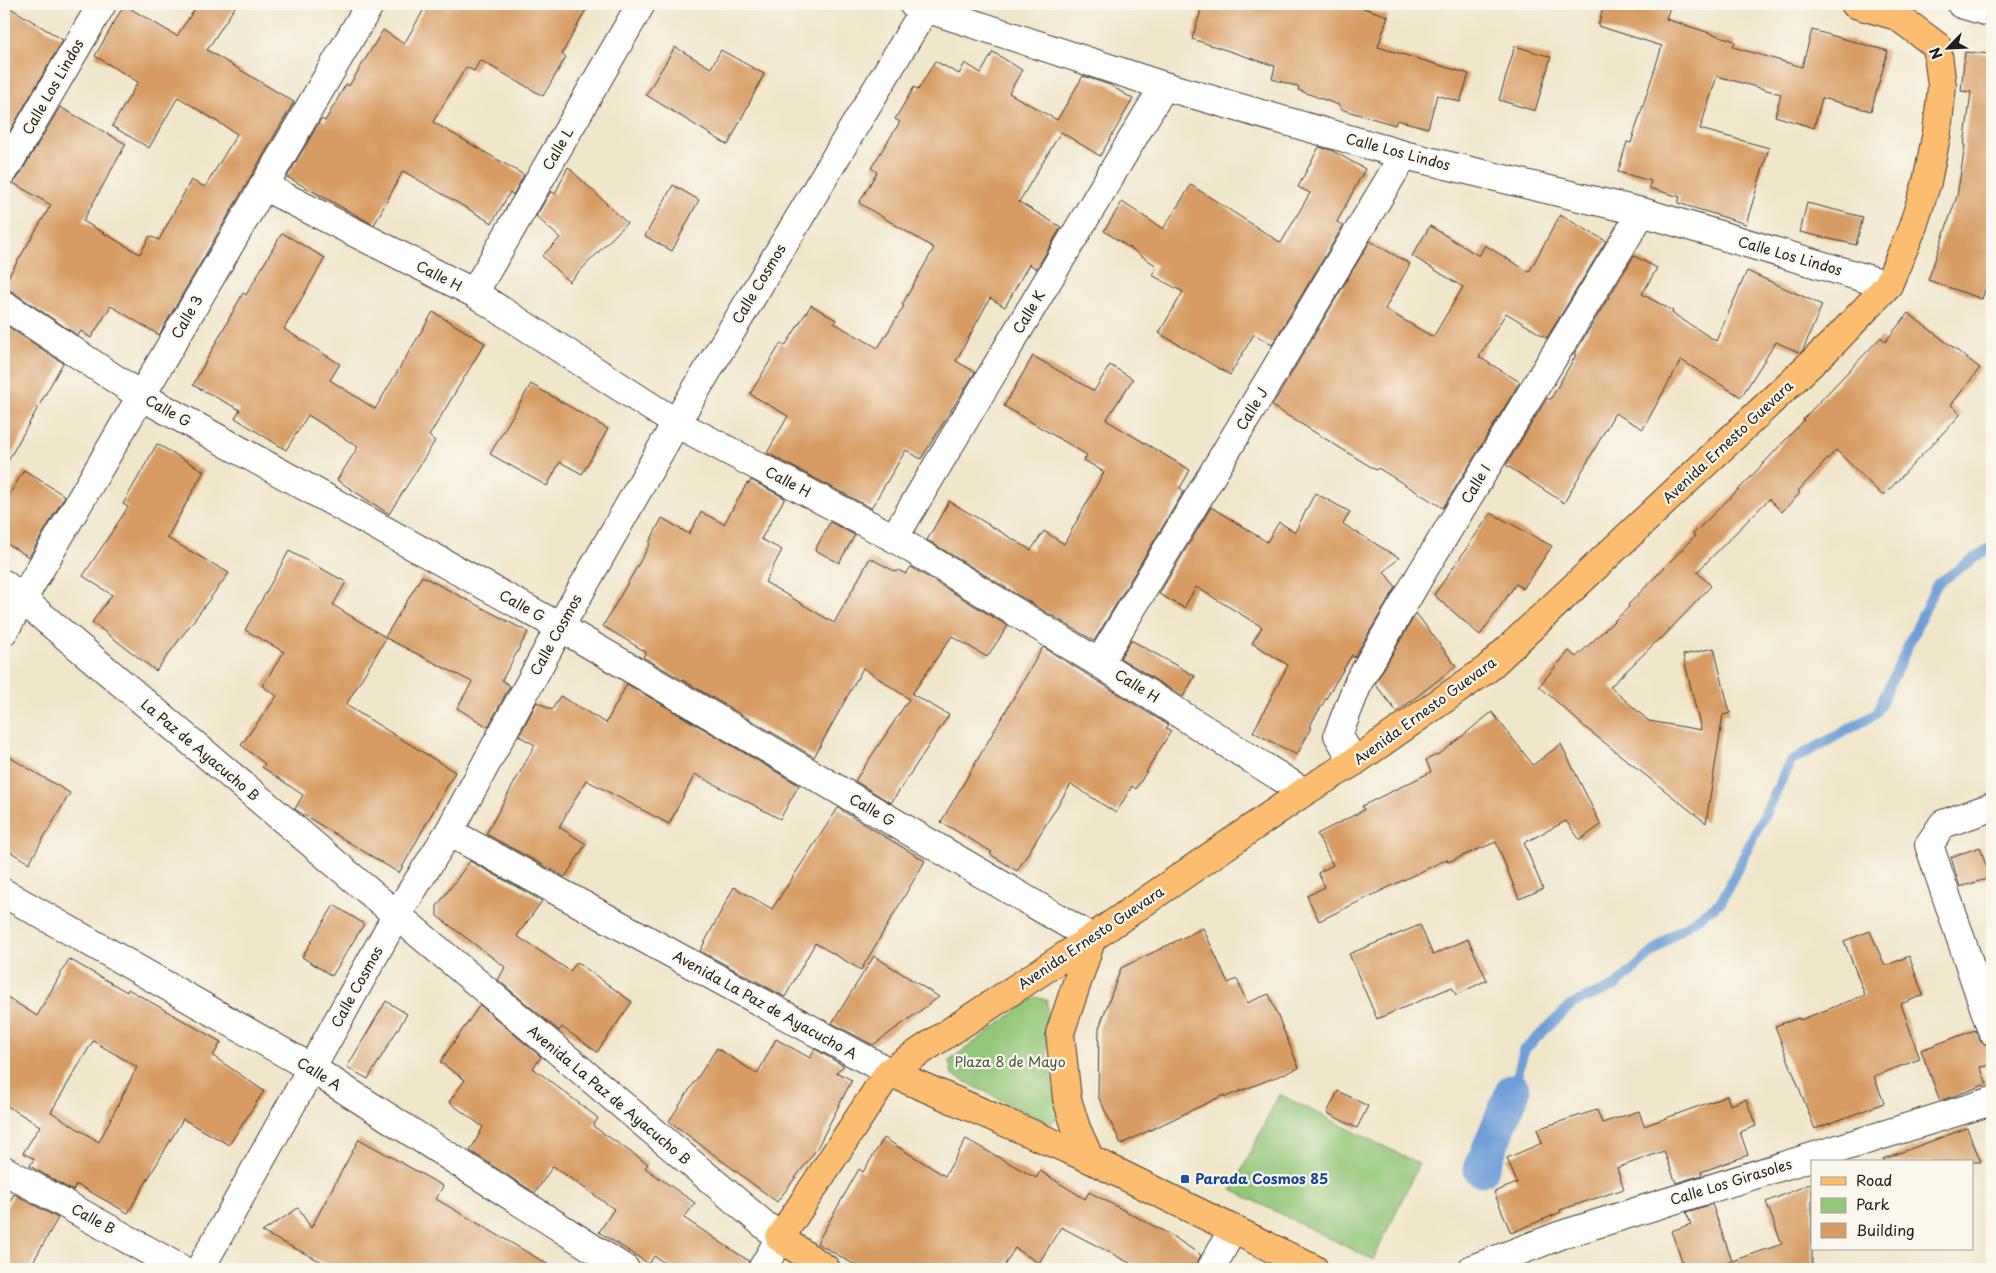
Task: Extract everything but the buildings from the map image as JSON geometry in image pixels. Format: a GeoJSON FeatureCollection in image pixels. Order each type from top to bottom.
{"type":"FeatureCollection","features":[{"type":"Feature","properties":{"kind":"main road","name":"Avenida Ernesto Guevara"},"geometry":{"type":"LineString","coordinates":[[780,1238],[889,1072],[1092,938],[1304,792],[1354,762],[1487,669],[1835,341],[1888,285],[1912,229],[1928,182],[1937,132],[1942,86],[1937,46],[1897,16],[1855,4]]}},
{"type":"Feature","properties":{"kind":"main road"},"geometry":{"type":"LineString","coordinates":[[1090,1158],[1076,1128],[1067,1099],[1060,1032],[1092,938]]}},
{"type":"Feature","properties":{"kind":"main road","name":"Avenida La Paz de Ayacucho A"},"geometry":{"type":"LineString","coordinates":[[889,1072],[1090,1158],[1314,1269]]}},
{"type":"Feature","properties":{"kind":"main road","name":"Avenida La Paz de Ayacucho B"},"geometry":{"type":"LineString","coordinates":[[780,1238],[826,1269]]}},
{"type":"Feature","properties":{"kind":"street","name":"Calle Los Lindos"},"geometry":{"type":"LineString","coordinates":[[4,171],[102,4]]}},
{"type":"Feature","properties":{"kind":"street","name":"Calle 3"},"geometry":{"type":"LineString","coordinates":[[4,631],[13,592],[141,396],[370,4]]}},
{"type":"Feature","properties":{"kind":"street","name":"Calle L"},"geometry":{"type":"LineString","coordinates":[[474,294],[641,4]]}},
{"type":"Feature","properties":{"kind":"street"},"geometry":{"type":"LineString","coordinates":[[1961,4],[1992,14]]}},
{"type":"Feature","properties":{"kind":"street","name":"Calle Los Lindos"},"geometry":{"type":"LineString","coordinates":[[919,6],[1164,86],[1404,155],[1642,212],[1888,285]]}},
{"type":"Feature","properties":{"kind":"street","name":"Calle Cosmos"},"geometry":{"type":"LineString","coordinates":[[200,1269],[396,916],[449,832],[560,627],[676,423],[919,6]]}},
{"type":"Feature","properties":{"kind":"street","name":"Calle K"},"geometry":{"type":"LineString","coordinates":[[894,538],[1164,86]]}},
{"type":"Feature","properties":{"kind":"street","name":"Calle J"},"geometry":{"type":"LineString","coordinates":[[1099,662],[1404,155]]}},
{"type":"Feature","properties":{"kind":"street","name":"Calle H"},"geometry":{"type":"LineString","coordinates":[[263,186],[474,294],[676,423],[894,538],[1099,662],[1304,792]]}},
{"type":"Feature","properties":{"kind":"street","name":"Calle I"},"geometry":{"type":"LineString","coordinates":[[1354,762],[1338,735],[1359,681],[1426,566],[1642,212]]}},
{"type":"Feature","properties":{"kind":"street","name":"Calle G"},"geometry":{"type":"LineString","coordinates":[[4,305],[141,396],[560,627],[1092,938]]}},
{"type":"Feature","properties":{"kind":"street","name":"La Paz de Ayacucho B"},"geometry":{"type":"LineString","coordinates":[[13,592],[396,916]]}},
{"type":"Feature","properties":{"kind":"street"},"geometry":{"type":"LineString","coordinates":[[1992,807],[1943,824],[1929,845],[1992,1031]]}},
{"type":"Feature","properties":{"kind":"street","name":"Avenida La Paz de Ayacucho A"},"geometry":{"type":"LineString","coordinates":[[449,832],[889,1072]]}},
{"type":"Feature","properties":{"kind":"street","name":"Calle A"},"geometry":{"type":"LineString","coordinates":[[4,893],[311,1068],[625,1269]]}},
{"type":"Feature","properties":{"kind":"street","name":"Avenida La Paz de Ayacucho B"},"geometry":{"type":"LineString","coordinates":[[396,916],[780,1238]]}},
{"type":"Feature","properties":{"kind":"street","name":"Calle Los Girasoles"},"geometry":{"type":"LineString","coordinates":[[1472,1269],[1561,1235],[1992,1101]]}},
{"type":"Feature","properties":{"kind":"street","name":"Calle B"},"geometry":{"type":"LineString","coordinates":[[4,1170],[181,1269]]}},
{"type":"Feature","properties":{"kind":"street"},"geometry":{"type":"LineString","coordinates":[[1211,1269],[1233,1229]]}},
{"type":"Feature","properties":{"kind":"street","name":"Avenida Ernesto Guevara"},"geometry":{"type":"LineString","coordinates":[[762,1269],[780,1238]]}},
{"type":"Feature","properties":{"kind":"green space","name":"Plaza 8 de Mayo"},"geometry":{"type":"Polygon","coordinates":[[[1035,997],[1047,1000],[1047,1060],[1060,1116],[1049,1124],[952,1075],[949,1061],[1035,997]]]}},
{"type":"Feature","properties":{"kind":"green space"},"geometry":{"type":"Polygon","coordinates":[[[1279,1094],[1419,1164],[1373,1260],[1232,1190],[1279,1094]]]}},
{"type":"Feature","properties":{"kind":"waterway"},"geometry":{"type":"LineString","coordinates":[[1513,1091],[1524,1050],[1572,1004],[1615,986],[1670,937],[1721,902],[1791,761],[1876,714],[1937,584],[1992,546]]}},
{"type":"Feature","properties":{"kind":"waterway"},"geometry":{"type":"LineString","coordinates":[[1481,1169],[1513,1091]]}},
{"type":"Feature","properties":{"kind":"place","name":"Parada Cosmos 85"},"geometry":{"type":"Point","coordinates":[1185,1179]}}]}
